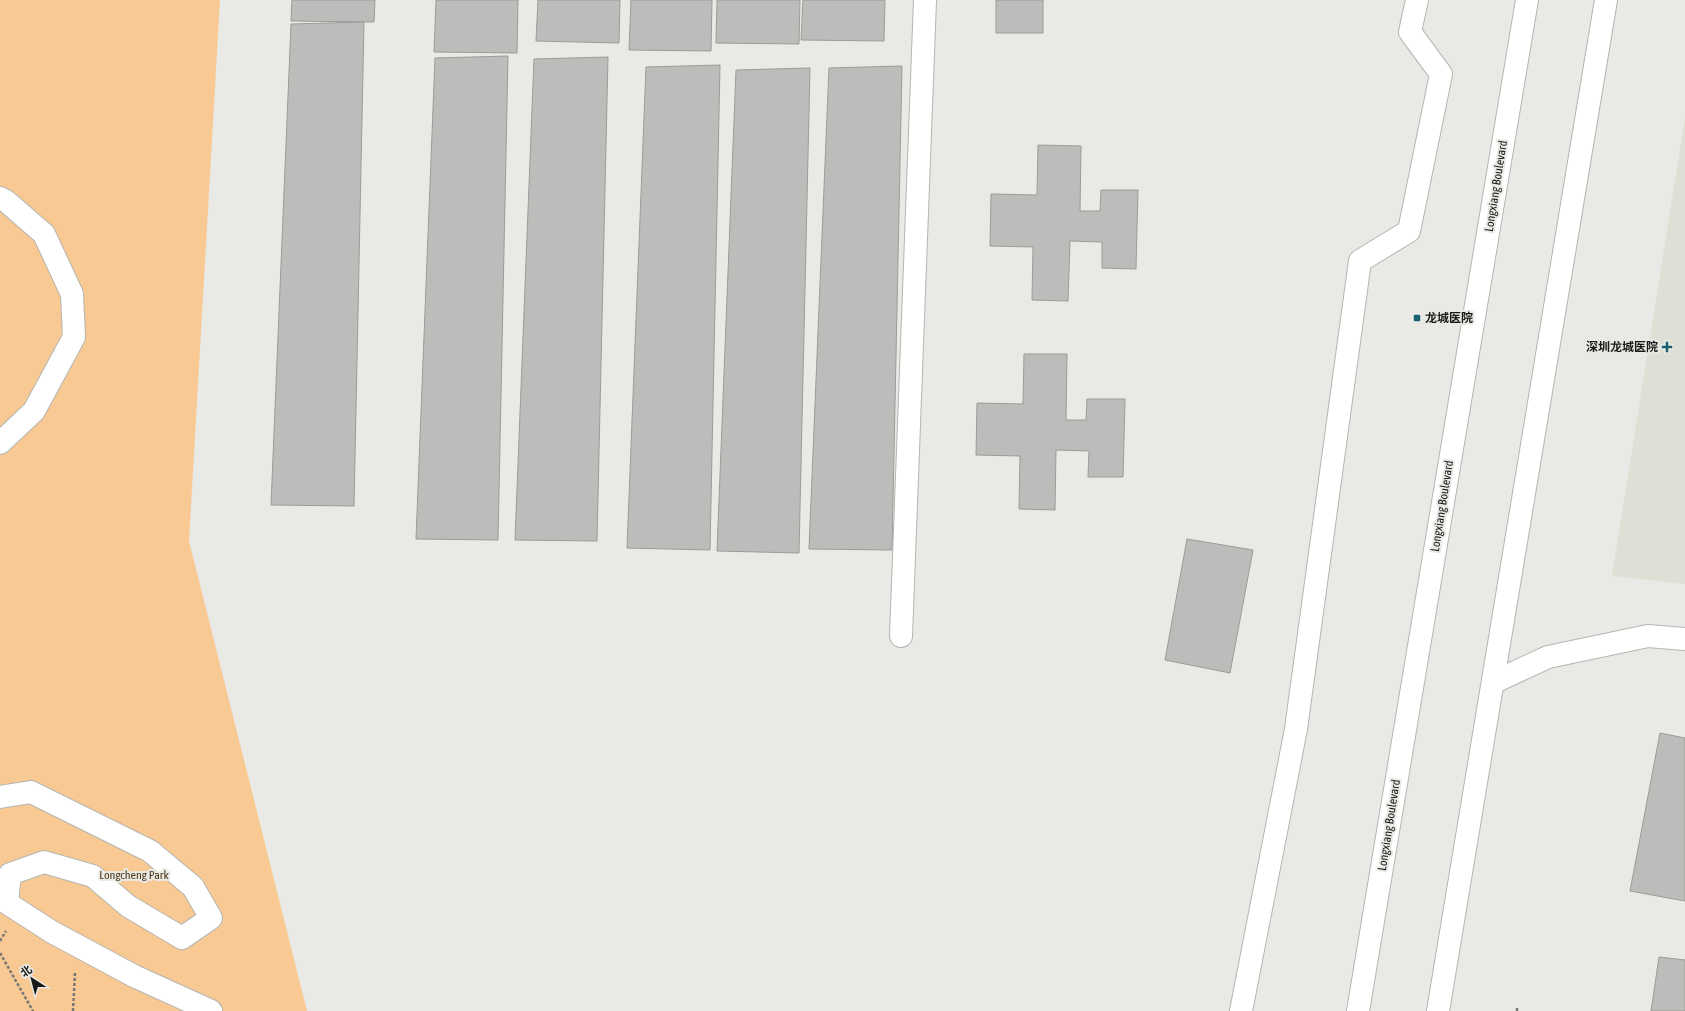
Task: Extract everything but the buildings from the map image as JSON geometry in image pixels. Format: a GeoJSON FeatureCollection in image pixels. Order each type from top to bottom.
{"type":"FeatureCollection","features":[{"type":"Feature","properties":{"kind":"main road"},"geometry":{"type":"LineString","coordinates":[[901,636],[925,0]]}},
{"type":"Feature","properties":{"kind":"main road"},"geometry":{"type":"LineString","coordinates":[[1241,1011],[1296,729],[1360,261],[1409,231],[1441,74],[1410,32],[1417,0]]}},
{"type":"Feature","properties":{"kind":"main road","name":"Longxiang Boulevard"},"geometry":{"type":"LineString","coordinates":[[1358,1011],[1527,0]]}},
{"type":"Feature","properties":{"kind":"main road"},"geometry":{"type":"LineString","coordinates":[[1438,1011],[1494,682],[1606,0]]}},
{"type":"Feature","properties":{"kind":"main road"},"geometry":{"type":"LineString","coordinates":[[0,198],[6,201],[44,234],[72,294],[74,337],[34,411],[0,443]]}},
{"type":"Feature","properties":{"kind":"main road"},"geometry":{"type":"LineString","coordinates":[[1494,682],[1548,657],[1648,636],[1685,639]]}},
{"type":"Feature","properties":{"kind":"main road"},"geometry":{"type":"LineString","coordinates":[[0,797],[31,792],[150,851],[192,887],[211,918],[182,938],[128,906],[93,876],[44,862],[10,874],[7,902],[52,932],[134,976],[211,1011]]}},
{"type":"Feature","properties":{"kind":"path"},"geometry":{"type":"LineString","coordinates":[[73,1011],[76,944]]}},
{"type":"Feature","properties":{"kind":"path"},"geometry":{"type":"LineString","coordinates":[[0,953],[33,1011]]}},
{"type":"Feature","properties":{"kind":"shaded area","name":"深圳龙城医院"},"geometry":{"type":"Polygon","coordinates":[[[1685,118],[1685,584],[1612,576],[1685,118]]]}},
{"type":"Feature","properties":{"kind":"green space","name":"Longcheng Park"},"geometry":{"type":"Polygon","coordinates":[[[0,0],[220,0],[189,541],[307,1011],[0,1011],[0,0]]]}},
{"type":"Feature","properties":{"kind":"place","name":"龙城医院"},"geometry":{"type":"Point","coordinates":[1417,318]}},
{"type":"Feature","properties":{"kind":"place","name":"深圳龙城医院"},"geometry":{"type":"Point","coordinates":[1667,347]}}]}
